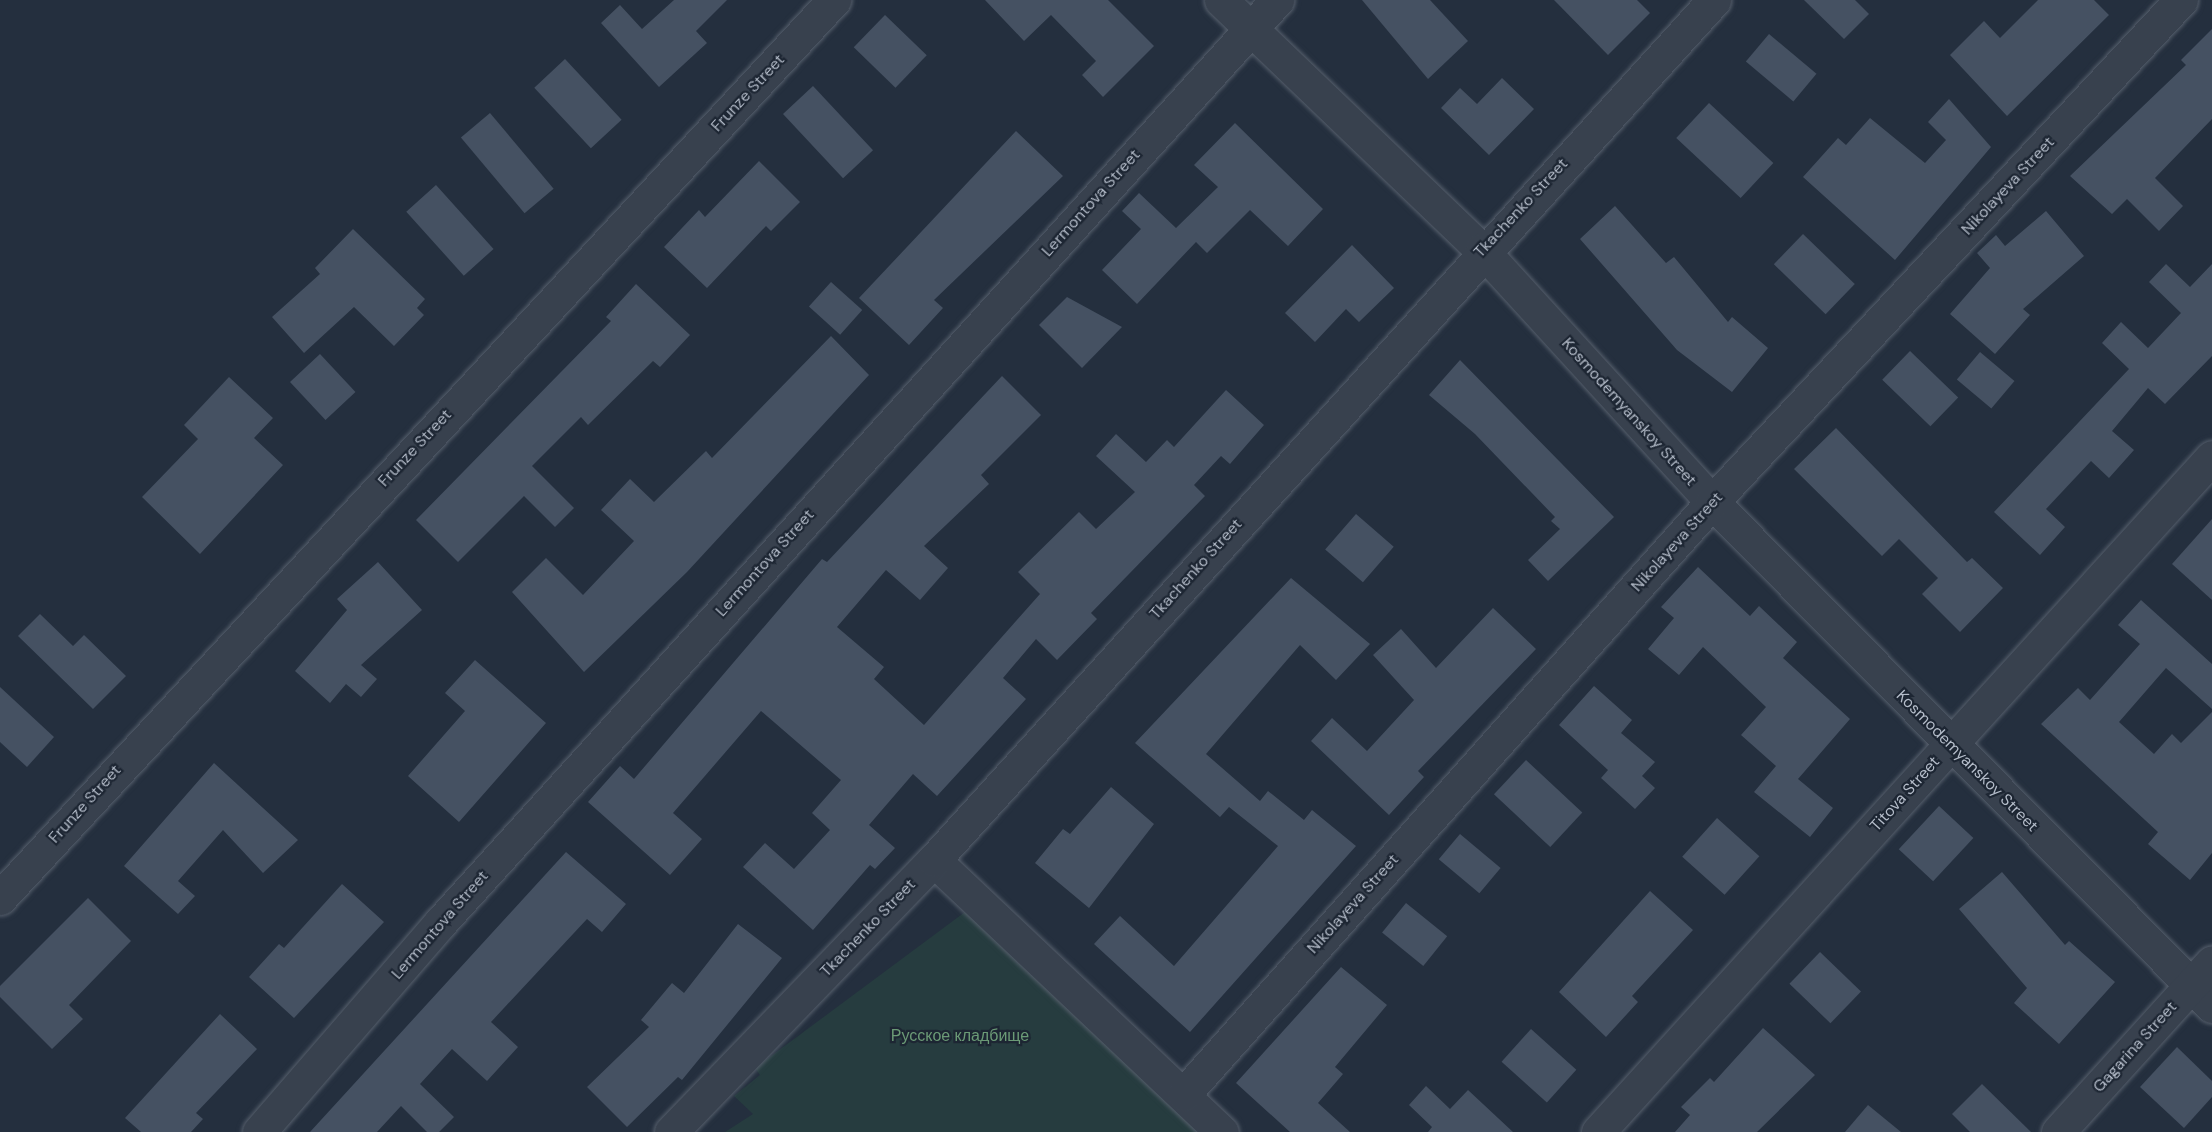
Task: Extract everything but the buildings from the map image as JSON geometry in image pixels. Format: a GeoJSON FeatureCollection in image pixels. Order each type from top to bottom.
{"type":"FeatureCollection","features":[{"type":"Feature","properties":{"kind":"street","name":"Frunze Street"},"geometry":{"type":"LineString","coordinates":[[0,898],[834,0]]}},
{"type":"Feature","properties":{"kind":"street","name":"Kosmodemyanskoy Street"},"geometry":{"type":"LineString","coordinates":[[1221,0],[1482,250],[1712,502],[1949,744],[2205,984]]}},
{"type":"Feature","properties":{"kind":"street","name":"Lermontova Street"},"geometry":{"type":"LineString","coordinates":[[259,1132],[441,922],[1276,0]]}},
{"type":"Feature","properties":{"kind":"street","name":"Tkachenko Street"},"geometry":{"type":"LineString","coordinates":[[671,1132],[934,860],[1482,250],[1714,0]]}},
{"type":"Feature","properties":{"kind":"street","name":"Nikolayeva Street"},"geometry":{"type":"LineString","coordinates":[[1184,1094],[1712,502],[2181,0]]}},
{"type":"Feature","properties":{"kind":"street","name":"Titova Street"},"geometry":{"type":"LineString","coordinates":[[1598,1132],[2212,457]]}},
{"type":"Feature","properties":{"kind":"street"},"geometry":{"type":"LineString","coordinates":[[934,860],[1222,1132]]}},
{"type":"Feature","properties":{"kind":"street","name":"Gagarina Street"},"geometry":{"type":"LineString","coordinates":[[2058,1132],[2205,984]]}},
{"type":"Feature","properties":{"kind":"green space","name":"Русское кладбище"},"geometry":{"type":"Polygon","coordinates":[[[969,909],[1200,1132],[725,1132],[753,1114],[734,1096],[760,1075],[755,1068],[969,909]]]}}]}
